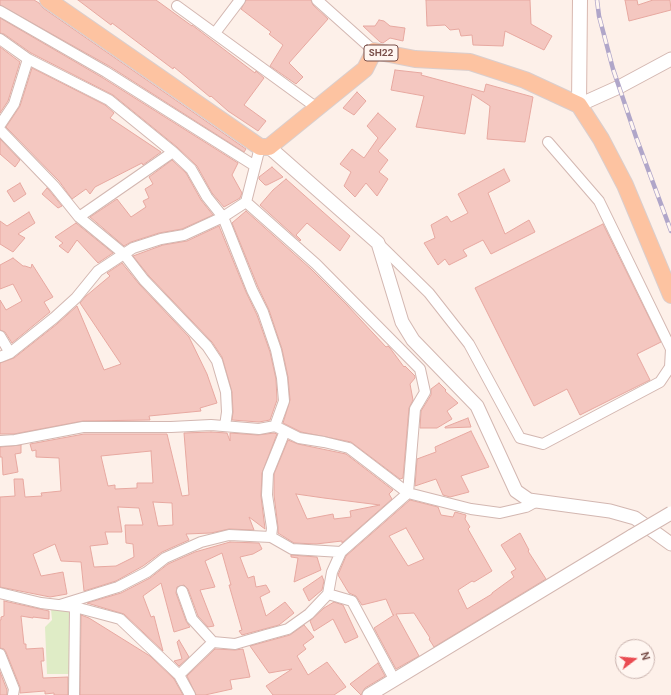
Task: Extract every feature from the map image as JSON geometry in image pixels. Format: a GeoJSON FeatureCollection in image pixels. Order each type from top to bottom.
{"type":"FeatureCollection","features":[{"type":"Feature","properties":{"kind":"main road"},"geometry":{"type":"LineString","coordinates":[[48,0],[264,147]]}},
{"type":"Feature","properties":{"kind":"main road"},"geometry":{"type":"LineString","coordinates":[[580,0],[579,105],[601,139],[625,185],[671,296]]}},
{"type":"Feature","properties":{"kind":"main road","name":"SH22"},"geometry":{"type":"LineString","coordinates":[[264,147],[365,70],[374,51],[415,59],[470,62],[525,80],[579,105]]}},
{"type":"Feature","properties":{"kind":"street"},"geometry":{"type":"LineString","coordinates":[[215,33],[240,0]]}},
{"type":"Feature","properties":{"kind":"street"},"geometry":{"type":"LineString","coordinates":[[317,0],[374,51]]}},
{"type":"Feature","properties":{"kind":"street"},"geometry":{"type":"LineString","coordinates":[[177,6],[317,108]]}},
{"type":"Feature","properties":{"kind":"street"},"geometry":{"type":"LineString","coordinates":[[0,11],[106,72],[255,166]]}},
{"type":"Feature","properties":{"kind":"street"},"geometry":{"type":"LineString","coordinates":[[0,39],[28,59],[109,100],[173,152],[191,169],[207,198],[223,217],[252,290],[263,312],[276,350],[282,378],[284,402],[275,426]]}},
{"type":"Feature","properties":{"kind":"street"},"geometry":{"type":"LineString","coordinates":[[0,125],[14,104],[28,59]]}},
{"type":"Feature","properties":{"kind":"street"},"geometry":{"type":"LineString","coordinates":[[579,105],[671,59]]}},
{"type":"Feature","properties":{"kind":"street"},"geometry":{"type":"LineString","coordinates":[[0,130],[54,186],[79,217],[124,254],[144,280],[207,346],[217,361],[226,392],[227,412],[225,426]]}},
{"type":"Feature","properties":{"kind":"street"},"geometry":{"type":"LineString","coordinates":[[0,357],[10,353],[31,338],[65,308],[76,298],[98,270],[133,248],[161,239],[184,235],[223,217],[246,202],[255,166],[264,147],[378,243],[429,293],[469,344],[520,438],[542,444],[660,382],[670,367],[671,349],[599,201],[548,142]]}},
{"type":"Feature","properties":{"kind":"street"},"geometry":{"type":"LineString","coordinates":[[79,217],[173,152]]}},
{"type":"Feature","properties":{"kind":"street"},"geometry":{"type":"LineString","coordinates":[[182,591],[192,619],[212,642],[235,644],[288,629],[309,614],[328,594],[332,572],[341,552],[408,493],[415,409],[425,392],[420,369],[316,264],[246,202]]}},
{"type":"Feature","properties":{"kind":"street"},"geometry":{"type":"LineString","coordinates":[[378,243],[402,322],[413,340],[477,406],[516,491],[529,500],[610,512],[635,518],[671,544]]}},
{"type":"Feature","properties":{"kind":"street"},"geometry":{"type":"LineString","coordinates":[[0,336],[10,353]]}},
{"type":"Feature","properties":{"kind":"street"},"geometry":{"type":"LineString","coordinates":[[0,441],[15,440],[84,426],[171,427],[211,425],[259,429],[275,426],[299,438],[349,448],[408,493],[471,509],[500,513],[526,508],[537,501]]}},
{"type":"Feature","properties":{"kind":"street"},"geometry":{"type":"LineString","coordinates":[[271,537],[272,528],[267,495],[268,473],[285,431]]}},
{"type":"Feature","properties":{"kind":"street"},"geometry":{"type":"LineString","coordinates":[[370,695],[394,679],[671,513]]}},
{"type":"Feature","properties":{"kind":"street"},"geometry":{"type":"LineString","coordinates":[[60,606],[118,587],[147,572],[165,558],[201,542],[229,535],[271,537],[292,549],[341,552]]}},
{"type":"Feature","properties":{"kind":"street"},"geometry":{"type":"LineString","coordinates":[[0,593],[41,603],[75,607],[120,619],[179,674],[190,695]]}},
{"type":"Feature","properties":{"kind":"street"},"geometry":{"type":"LineString","coordinates":[[328,594],[352,601],[394,679]]}},
{"type":"Feature","properties":{"kind":"street"},"geometry":{"type":"LineString","coordinates":[[74,695],[75,607]]}},
{"type":"Feature","properties":{"kind":"street"},"geometry":{"type":"LineString","coordinates":[[179,674],[212,642]]}},
{"type":"Feature","properties":{"kind":"street"},"geometry":{"type":"LineString","coordinates":[[0,654],[14,689],[14,695]]}},
{"type":"Feature","properties":{"kind":"green space"},"geometry":{"type":"Polygon","coordinates":[[[51,609],[72,610],[71,674],[47,674],[45,627],[52,620],[51,609]]]}},
{"type":"Feature","properties":{"kind":"building"},"geometry":{"type":"Polygon","coordinates":[[[0,0],[34,0],[39,3],[43,8],[246,149],[244,152],[109,66],[0,5],[0,0]]]}},
{"type":"Feature","properties":{"kind":"building"},"geometry":{"type":"Polygon","coordinates":[[[78,0],[156,0],[192,25],[255,73],[256,71],[264,78],[244,105],[266,121],[258,131],[228,111],[174,67],[173,69],[112,23],[111,25],[78,0]]]}},
{"type":"Feature","properties":{"kind":"building"},"geometry":{"type":"Polygon","coordinates":[[[246,0],[311,0],[313,5],[328,19],[289,63],[303,77],[296,84],[270,66],[283,45],[269,34],[271,32],[241,9],[246,0]]]}},
{"type":"Feature","properties":{"kind":"building"},"geometry":{"type":"Polygon","coordinates":[[[426,0],[530,0],[531,24],[552,36],[544,50],[505,31],[503,46],[473,45],[472,35],[461,36],[459,29],[450,30],[445,25],[427,26],[426,0]]]}},
{"type":"Feature","properties":{"kind":"building"},"geometry":{"type":"Polygon","coordinates":[[[625,0],[637,0],[638,5],[653,0],[670,0],[671,10],[629,21],[625,0]]]}},
{"type":"Feature","properties":{"kind":"building"},"geometry":{"type":"Polygon","coordinates":[[[0,18],[103,78],[238,163],[232,175],[242,193],[240,198],[224,207],[212,193],[197,166],[177,147],[113,95],[31,53],[4,34],[0,33],[0,18]]]}},
{"type":"Feature","properties":{"kind":"building"},"geometry":{"type":"Polygon","coordinates":[[[379,20],[384,21],[390,26],[405,28],[403,41],[390,38],[383,43],[380,42],[363,26],[375,26],[379,20]]]}},
{"type":"Feature","properties":{"kind":"building"},"geometry":{"type":"Polygon","coordinates":[[[0,47],[20,62],[8,101],[0,113],[0,47]]]}},
{"type":"Feature","properties":{"kind":"building"},"geometry":{"type":"Polygon","coordinates":[[[32,68],[105,105],[114,113],[110,118],[161,152],[143,165],[142,163],[95,187],[90,194],[86,189],[72,199],[59,181],[6,127],[20,106],[32,68]]]}},
{"type":"Feature","properties":{"kind":"building"},"geometry":{"type":"Polygon","coordinates":[[[395,70],[422,73],[421,75],[484,92],[486,84],[533,97],[525,142],[487,139],[490,106],[472,94],[465,134],[416,127],[424,96],[391,90],[395,70]]]}},
{"type":"Feature","properties":{"kind":"building"},"geometry":{"type":"Polygon","coordinates":[[[357,92],[366,101],[354,115],[343,108],[357,92]]]}},
{"type":"Feature","properties":{"kind":"building"},"geometry":{"type":"Polygon","coordinates":[[[378,113],[396,129],[378,151],[388,160],[379,172],[388,179],[377,196],[366,183],[355,197],[344,186],[351,172],[340,164],[352,149],[364,158],[378,138],[367,126],[378,113]]]}},
{"type":"Feature","properties":{"kind":"building"},"geometry":{"type":"Polygon","coordinates":[[[0,139],[20,160],[15,167],[0,154],[0,139]]]}},
{"type":"Feature","properties":{"kind":"building"},"geometry":{"type":"Polygon","coordinates":[[[172,160],[186,173],[201,200],[213,215],[182,229],[159,233],[131,242],[124,246],[90,217],[117,199],[131,217],[146,207],[143,201],[149,198],[145,189],[153,184],[149,177],[172,160]]]}},
{"type":"Feature","properties":{"kind":"building"},"geometry":{"type":"Polygon","coordinates":[[[272,167],[283,177],[265,185],[259,177],[272,167]]]}},
{"type":"Feature","properties":{"kind":"building"},"geometry":{"type":"Polygon","coordinates":[[[504,169],[510,181],[488,193],[505,234],[529,220],[535,232],[491,254],[483,240],[463,250],[467,256],[449,265],[445,259],[438,265],[424,243],[435,238],[431,225],[447,216],[451,222],[468,213],[458,194],[504,169]]]}},
{"type":"Feature","properties":{"kind":"building"},"geometry":{"type":"Polygon","coordinates":[[[286,179],[350,236],[340,251],[307,223],[296,235],[301,240],[300,241],[260,205],[273,190],[286,179]]]}},
{"type":"Feature","properties":{"kind":"building"},"geometry":{"type":"Polygon","coordinates":[[[20,183],[26,194],[14,202],[7,191],[20,183]]]}},
{"type":"Feature","properties":{"kind":"building"},"geometry":{"type":"Polygon","coordinates":[[[47,188],[62,206],[58,208],[42,194],[47,188]]]}},
{"type":"Feature","properties":{"kind":"building"},"geometry":{"type":"Polygon","coordinates":[[[246,211],[311,269],[386,347],[388,346],[390,348],[404,367],[405,366],[415,376],[410,384],[413,400],[409,408],[403,478],[400,479],[351,442],[301,432],[283,423],[290,400],[288,377],[282,349],[269,310],[232,223],[246,211]]]}},
{"type":"Feature","properties":{"kind":"building"},"geometry":{"type":"Polygon","coordinates":[[[29,212],[35,223],[18,234],[25,238],[13,252],[0,244],[0,221],[7,226],[29,212]]]}},
{"type":"Feature","properties":{"kind":"building"},"geometry":{"type":"Polygon","coordinates":[[[76,223],[113,253],[98,263],[77,240],[68,253],[59,246],[63,243],[55,237],[76,223]]]}},
{"type":"Feature","properties":{"kind":"building"},"geometry":{"type":"Polygon","coordinates":[[[603,224],[661,342],[637,354],[650,380],[580,415],[567,389],[534,406],[475,288],[603,224]]]}},
{"type":"Feature","properties":{"kind":"building"},"geometry":{"type":"Polygon","coordinates":[[[219,226],[257,315],[270,352],[276,379],[277,400],[270,420],[259,422],[232,420],[232,392],[222,357],[212,342],[149,276],[133,256],[163,245],[187,241],[219,226]]]}},
{"type":"Feature","properties":{"kind":"building"},"geometry":{"type":"Polygon","coordinates":[[[13,258],[23,266],[31,268],[32,264],[53,297],[44,302],[50,312],[12,343],[5,332],[0,330],[0,300],[6,310],[22,301],[13,284],[0,289],[0,265],[13,258]]]}},
{"type":"Feature","properties":{"kind":"building"},"geometry":{"type":"Polygon","coordinates":[[[122,263],[139,284],[189,337],[207,374],[217,403],[200,408],[201,411],[149,416],[150,420],[83,421],[14,434],[0,434],[0,363],[14,358],[77,306],[104,370],[121,364],[80,303],[110,276],[107,273],[122,263]]]}},
{"type":"Feature","properties":{"kind":"building"},"geometry":{"type":"Polygon","coordinates":[[[439,383],[458,403],[447,411],[452,419],[437,428],[420,428],[421,411],[431,395],[431,389],[439,383]]]}},
{"type":"Feature","properties":{"kind":"building"},"geometry":{"type":"Polygon","coordinates":[[[468,418],[471,427],[445,428],[445,427],[468,418]]]}},
{"type":"Feature","properties":{"kind":"building"},"geometry":{"type":"Polygon","coordinates":[[[471,431],[489,467],[461,476],[469,492],[450,497],[443,495],[436,479],[415,486],[417,459],[436,452],[435,447],[471,431]]]}},
{"type":"Feature","properties":{"kind":"building"},"geometry":{"type":"Polygon","coordinates":[[[184,433],[227,433],[230,441],[230,433],[258,435],[277,434],[262,473],[261,496],[265,529],[249,517],[254,530],[229,529],[211,533],[186,534],[189,540],[162,552],[143,566],[116,581],[84,591],[81,562],[61,561],[55,544],[33,554],[41,576],[63,572],[67,594],[50,597],[0,587],[0,497],[15,496],[14,479],[23,479],[25,497],[42,496],[41,493],[61,491],[59,458],[36,457],[36,450],[32,451],[30,444],[84,434],[167,434],[182,496],[189,495],[184,433]],[[151,451],[101,456],[108,486],[115,485],[115,489],[137,488],[137,483],[153,483],[151,451]],[[153,502],[158,526],[173,525],[172,503],[153,502]],[[118,507],[122,532],[105,532],[108,544],[90,546],[94,567],[116,566],[134,557],[133,544],[126,543],[125,525],[143,525],[139,508],[118,507]]]}},
{"type":"Feature","properties":{"kind":"building"},"geometry":{"type":"Polygon","coordinates":[[[288,440],[298,444],[346,454],[393,490],[389,494],[392,499],[342,543],[342,541],[316,544],[294,543],[278,533],[274,495],[274,474],[288,440]],[[296,494],[307,519],[333,514],[334,519],[351,517],[350,511],[380,505],[296,494]]]}},
{"type":"Feature","properties":{"kind":"building"},"geometry":{"type":"Polygon","coordinates":[[[21,445],[21,453],[15,454],[18,472],[3,475],[0,447],[21,445]]]}},
{"type":"Feature","properties":{"kind":"building"},"geometry":{"type":"Polygon","coordinates":[[[410,500],[438,507],[441,515],[453,517],[455,512],[466,515],[465,519],[470,527],[468,529],[492,571],[458,590],[467,609],[492,594],[514,577],[511,572],[516,569],[501,545],[520,533],[529,550],[528,551],[546,579],[434,647],[414,613],[396,614],[419,656],[396,669],[374,628],[394,615],[386,599],[362,605],[356,596],[349,593],[338,575],[346,556],[410,500]],[[406,528],[389,536],[408,566],[424,559],[406,528]]]}},
{"type":"Feature","properties":{"kind":"building"},"geometry":{"type":"Polygon","coordinates":[[[230,542],[259,543],[262,549],[253,554],[240,557],[248,578],[254,576],[256,587],[266,585],[270,592],[260,597],[266,616],[285,602],[294,613],[279,625],[242,635],[239,631],[242,630],[229,585],[231,585],[222,553],[205,561],[215,587],[200,590],[214,626],[208,627],[198,616],[188,589],[184,585],[177,587],[176,593],[186,621],[190,627],[174,632],[161,583],[143,596],[151,617],[154,616],[163,651],[124,614],[87,603],[121,593],[150,578],[168,564],[195,552],[230,542]]]}},
{"type":"Feature","properties":{"kind":"building"},"geometry":{"type":"Polygon","coordinates":[[[291,555],[317,557],[321,570],[294,582],[298,558],[291,557],[291,555]]]}},
{"type":"Feature","properties":{"kind":"building"},"geometry":{"type":"Polygon","coordinates":[[[322,576],[324,581],[322,590],[309,601],[303,589],[322,576]]]}},
{"type":"Feature","properties":{"kind":"building"},"geometry":{"type":"Polygon","coordinates":[[[4,601],[49,611],[49,619],[21,616],[24,644],[26,644],[26,649],[43,648],[44,661],[41,661],[43,678],[68,677],[68,695],[54,695],[54,693],[45,694],[45,691],[20,693],[20,687],[6,652],[4,649],[0,648],[0,620],[1,617],[4,616],[4,601]]]}},
{"type":"Feature","properties":{"kind":"building"},"geometry":{"type":"Polygon","coordinates":[[[334,602],[343,605],[358,637],[345,643],[333,619],[314,631],[310,621],[324,608],[334,602]]]}},
{"type":"Feature","properties":{"kind":"building"},"geometry":{"type":"Polygon","coordinates":[[[81,615],[89,618],[150,656],[174,679],[183,695],[80,695],[81,615]]]}},
{"type":"Feature","properties":{"kind":"building"},"geometry":{"type":"Polygon","coordinates":[[[304,625],[314,637],[303,645],[306,649],[297,656],[308,675],[327,662],[346,687],[334,695],[273,695],[266,686],[292,669],[269,673],[250,646],[290,635],[304,625]]]}},
{"type":"Feature","properties":{"kind":"building"},"geometry":{"type":"Polygon","coordinates":[[[179,640],[189,657],[179,666],[174,661],[182,659],[177,642],[179,640]]]}},
{"type":"Feature","properties":{"kind":"building"},"geometry":{"type":"Polygon","coordinates":[[[215,649],[243,649],[250,677],[230,680],[232,689],[205,695],[196,695],[187,676],[215,649]]]}},
{"type":"Feature","properties":{"kind":"building"},"geometry":{"type":"Polygon","coordinates":[[[378,663],[385,676],[365,688],[361,695],[350,684],[378,663]]]}},
{"type":"Feature","properties":{"kind":"building"},"geometry":{"type":"Polygon","coordinates":[[[0,672],[7,690],[7,695],[0,695],[0,672]]]}},
{"type":"Feature","properties":{"kind":"railway"},"geometry":{"type":"LineString","coordinates":[[597,0],[599,16],[613,69],[636,137],[671,231]]}}]}
